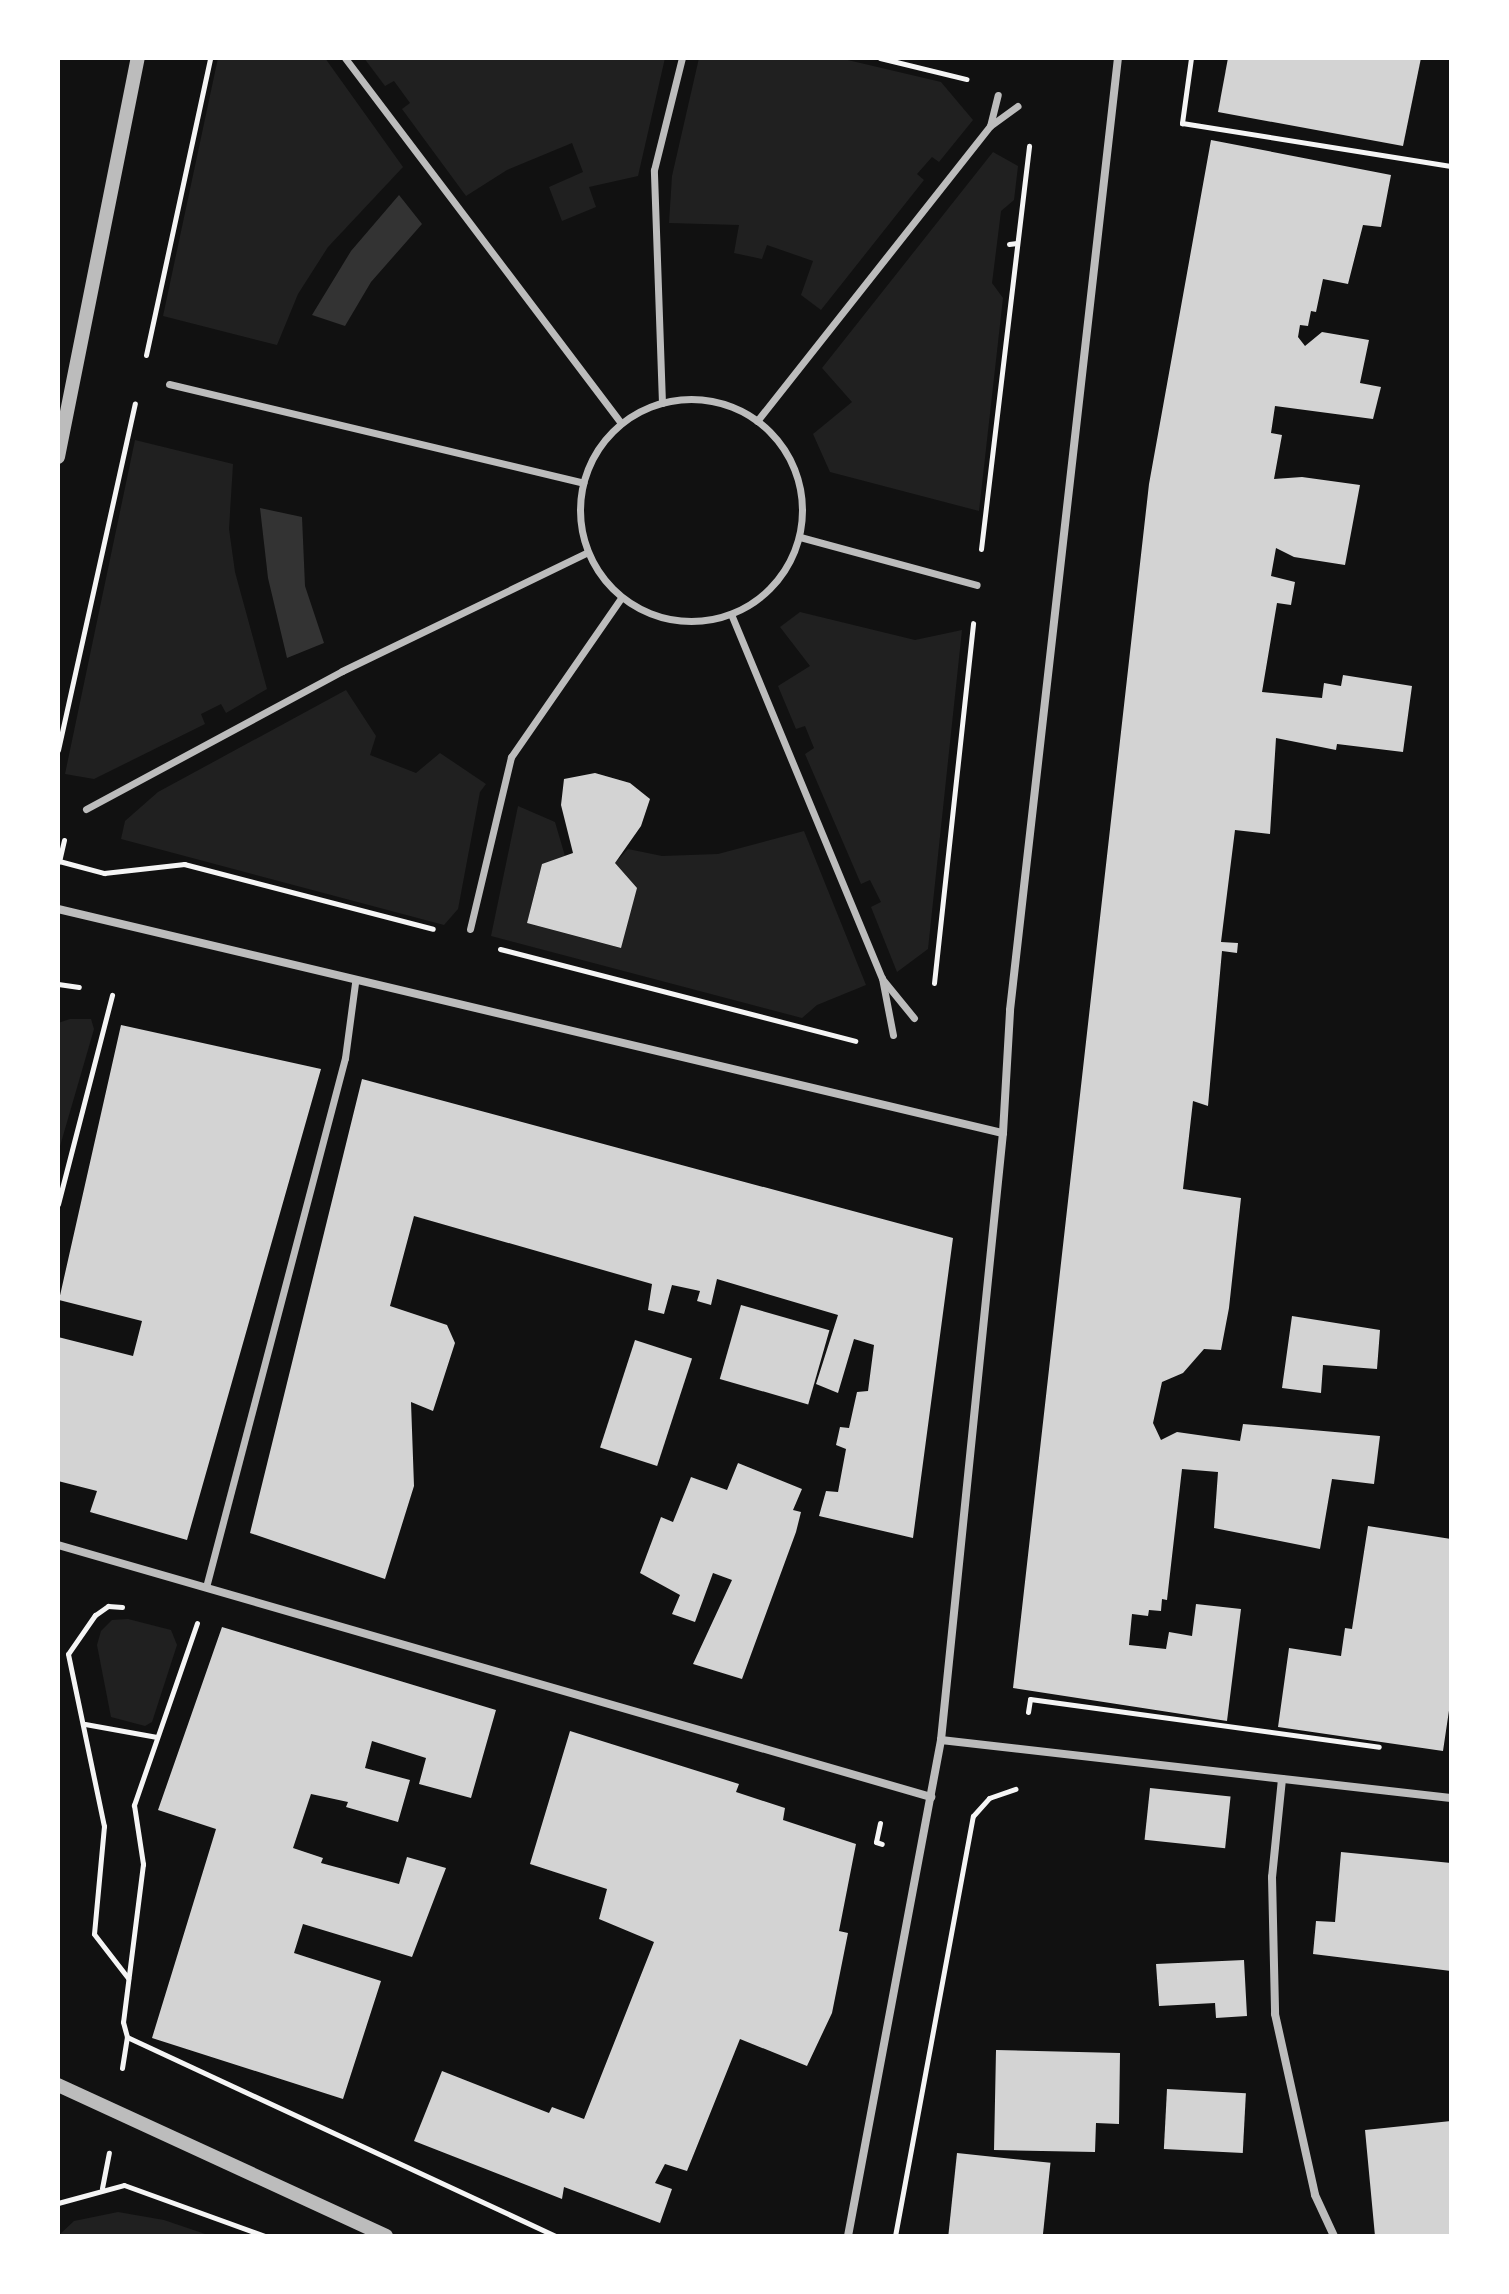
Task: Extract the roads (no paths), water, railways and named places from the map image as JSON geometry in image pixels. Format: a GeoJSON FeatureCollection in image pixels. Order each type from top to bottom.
{"type":"FeatureCollection","features":[{"type":"Feature","properties":{"kind":"street"},"geometry":{"type":"LineString","coordinates":[[58,457],[138,58]]}},
{"type":"Feature","properties":{"kind":"street"},"geometry":{"type":"LineString","coordinates":[[345,58],[621,423]]}},
{"type":"Feature","properties":{"kind":"street"},"geometry":{"type":"LineString","coordinates":[[662,403],[654,170],[682,58]]}},
{"type":"Feature","properties":{"kind":"street"},"geometry":{"type":"LineString","coordinates":[[848,2236],[941,1740],[1003,1133],[1010,1010],[1118,58]]}},
{"type":"Feature","properties":{"kind":"street"},"geometry":{"type":"LineString","coordinates":[[990,126],[998,95]]}},
{"type":"Feature","properties":{"kind":"street"},"geometry":{"type":"LineString","coordinates":[[757,421],[990,126],[1018,106]]}},
{"type":"Feature","properties":{"kind":"street"},"geometry":{"type":"LineString","coordinates":[[169,384],[583,483]]}},
{"type":"Feature","properties":{"kind":"street"},"geometry":{"type":"LineString","coordinates":[[706,401],[757,421],[780,443],[796,472],[802,504],[800,537],[778,578],[762,596],[731,614],[703,621],[674,620],[646,613],[621,598],[588,552],[580,519],[583,483],[598,451],[621,423],[662,403],[706,401]]}},
{"type":"Feature","properties":{"kind":"street"},"geometry":{"type":"LineString","coordinates":[[800,537],[977,585]]}},
{"type":"Feature","properties":{"kind":"street"},"geometry":{"type":"LineString","coordinates":[[86,809],[342,671],[588,552]]}},
{"type":"Feature","properties":{"kind":"street"},"geometry":{"type":"LineString","coordinates":[[470,929],[511,757],[621,598]]}},
{"type":"Feature","properties":{"kind":"street"},"geometry":{"type":"LineString","coordinates":[[731,614],[882,978],[893,1035]]}},
{"type":"Feature","properties":{"kind":"street"},"geometry":{"type":"LineString","coordinates":[[58,909],[355,983],[1003,1133]]}},
{"type":"Feature","properties":{"kind":"street"},"geometry":{"type":"LineString","coordinates":[[882,978],[914,1018]]}},
{"type":"Feature","properties":{"kind":"street"},"geometry":{"type":"LineString","coordinates":[[206,1587],[345,1058],[355,983]]}},
{"type":"Feature","properties":{"kind":"street"},"geometry":{"type":"LineString","coordinates":[[58,1545],[931,1797]]}},
{"type":"Feature","properties":{"kind":"street"},"geometry":{"type":"LineString","coordinates":[[941,1740],[1451,1798]]}},
{"type":"Feature","properties":{"kind":"street"},"geometry":{"type":"LineString","coordinates":[[1282,1779],[1272,1877],[1275,2014],[1315,2195],[1334,2236]]}},
{"type":"Feature","properties":{"kind":"street"},"geometry":{"type":"LineString","coordinates":[[58,2085],[386,2236]]}}]}
